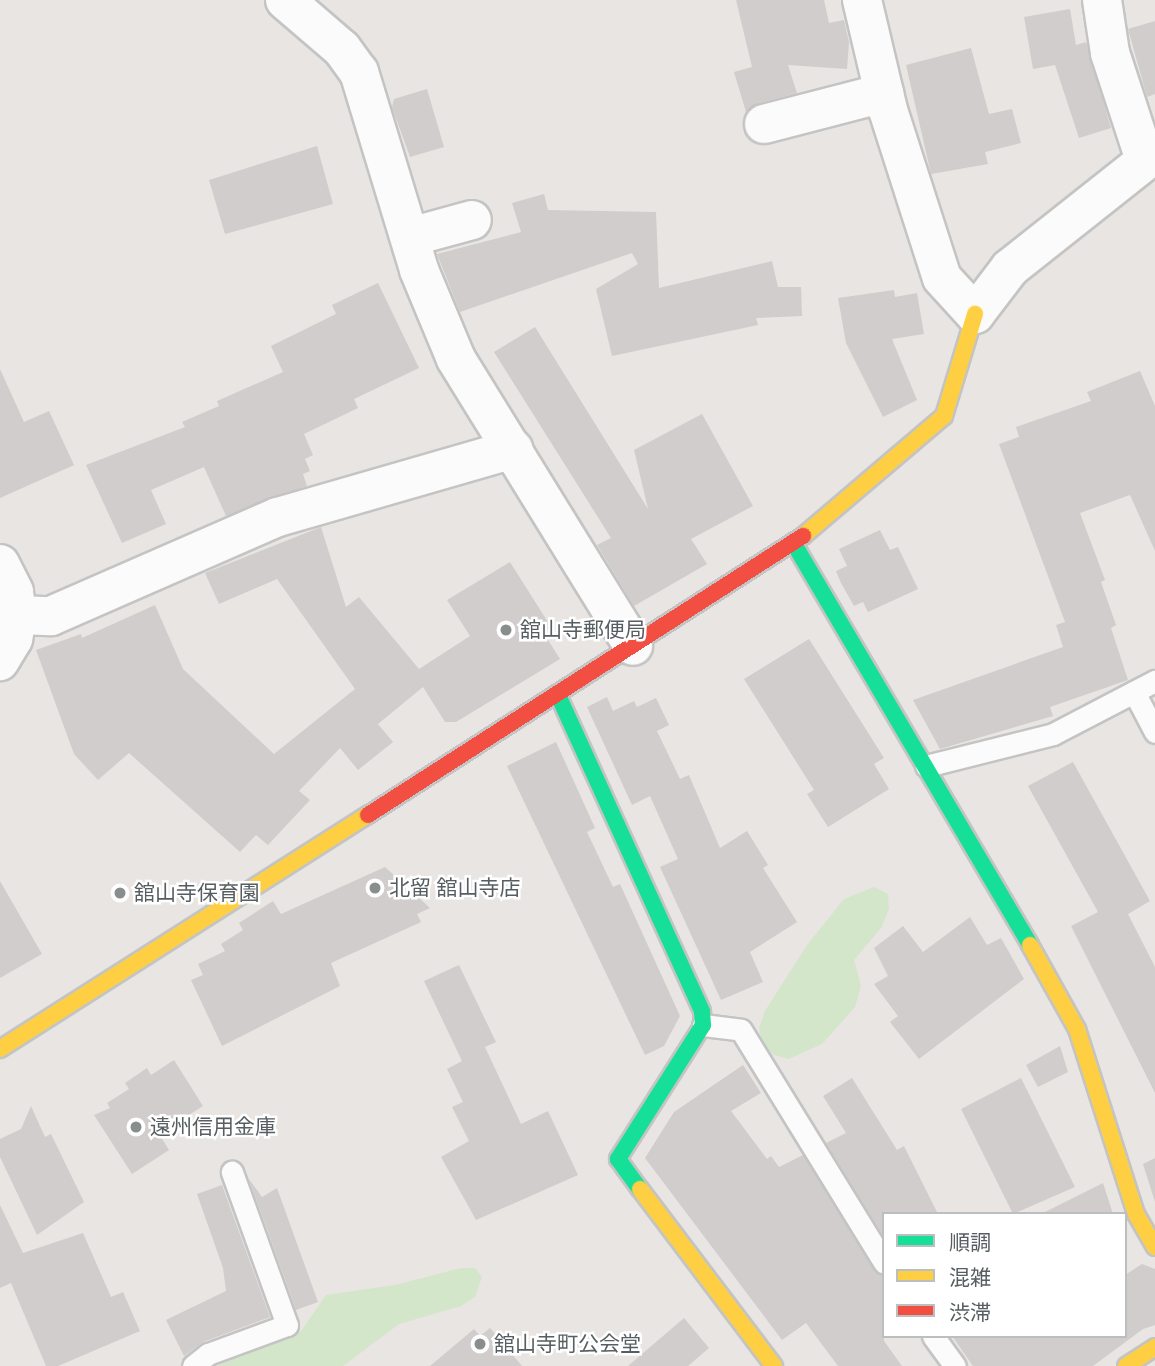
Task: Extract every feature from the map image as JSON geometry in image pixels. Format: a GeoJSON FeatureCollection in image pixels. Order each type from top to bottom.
{"type":"FeatureCollection","features":[{"type":"Feature","properties":{"kind":"street"},"geometry":{"type":"LineString","coordinates":[[285,0],[335,42],[359,72],[410,237],[456,359],[633,646]]}},
{"type":"Feature","properties":{"kind":"street"},"geometry":{"type":"LineString","coordinates":[[862,0],[884,93],[942,278],[975,314]]}},
{"type":"Feature","properties":{"kind":"street"},"geometry":{"type":"LineString","coordinates":[[0,1049],[794,544],[944,416],[975,314],[1010,268],[1150,157],[1110,54],[1102,0]]}},
{"type":"Feature","properties":{"kind":"street"},"geometry":{"type":"LineString","coordinates":[[764,124],[884,93]]}},
{"type":"Feature","properties":{"kind":"street"},"geometry":{"type":"LineString","coordinates":[[410,237],[472,220]]}},
{"type":"Feature","properties":{"kind":"street"},"geometry":{"type":"LineString","coordinates":[[17,615],[51,616],[278,517],[513,449]]}},
{"type":"Feature","properties":{"kind":"street"},"geometry":{"type":"LineString","coordinates":[[794,544],[926,766],[1077,1029],[1136,1214],[1155,1247]]}},
{"type":"Feature","properties":{"kind":"street"},"geometry":{"type":"LineString","coordinates":[[0,564],[14,592],[17,615],[13,639],[0,661]]}},
{"type":"Feature","properties":{"kind":"street"},"geometry":{"type":"LineString","coordinates":[[558,695],[643,875],[702,1011],[704,1025],[618,1159],[774,1366]]}},
{"type":"Feature","properties":{"kind":"street"},"geometry":{"type":"LineString","coordinates":[[1126,1366],[1154,1350]]}},
{"type":"Feature","properties":{"kind":"lane"},"geometry":{"type":"LineString","coordinates":[[926,766],[1053,734],[1155,681]]}},
{"type":"Feature","properties":{"kind":"lane"},"geometry":{"type":"LineString","coordinates":[[1134,692],[1155,732]]}},
{"type":"Feature","properties":{"kind":"lane"},"geometry":{"type":"LineString","coordinates":[[704,1025],[741,1030],[882,1259]]}},
{"type":"Feature","properties":{"kind":"lane"},"geometry":{"type":"LineString","coordinates":[[193,1366],[208,1354],[287,1325],[232,1172]]}},
{"type":"Feature","properties":{"kind":"lane"},"geometry":{"type":"LineString","coordinates":[[934,1338],[955,1366]]}},
{"type":"Feature","properties":{"kind":"green space"},"geometry":{"type":"Polygon","coordinates":[[[874,887],[888,894],[889,909],[881,928],[854,960],[861,986],[855,1007],[822,1044],[789,1059],[774,1055],[763,1045],[759,1028],[765,1011],[807,945],[844,899],[874,887]]]}},
{"type":"Feature","properties":{"kind":"green space"},"geometry":{"type":"Polygon","coordinates":[[[461,1268],[475,1268],[482,1277],[475,1297],[461,1306],[399,1324],[343,1366],[217,1366],[301,1331],[326,1295],[395,1285],[461,1268]]]}},
{"type":"Feature","properties":{"kind":"building"},"geometry":{"type":"Polygon","coordinates":[[[736,0],[824,0],[829,23],[844,20],[849,42],[847,69],[788,65],[797,93],[759,103],[746,112],[734,72],[752,67],[736,0]]]}},
{"type":"Feature","properties":{"kind":"building"},"geometry":{"type":"Polygon","coordinates":[[[1070,9],[1076,45],[1086,42],[1111,128],[1079,138],[1055,65],[1033,69],[1024,17],[1070,9]]]}},
{"type":"Feature","properties":{"kind":"building"},"geometry":{"type":"Polygon","coordinates":[[[1155,21],[1155,94],[1147,97],[1128,29],[1155,21]]]}},
{"type":"Feature","properties":{"kind":"building"},"geometry":{"type":"Polygon","coordinates":[[[971,48],[989,114],[1012,109],[1021,143],[985,152],[988,164],[931,174],[906,65],[971,48]]]}},
{"type":"Feature","properties":{"kind":"building"},"geometry":{"type":"Polygon","coordinates":[[[427,89],[444,147],[410,157],[392,107],[394,99],[427,89]]]}},
{"type":"Feature","properties":{"kind":"building"},"geometry":{"type":"Polygon","coordinates":[[[317,146],[333,204],[225,234],[209,180],[317,146]]]}},
{"type":"Feature","properties":{"kind":"building"},"geometry":{"type":"Polygon","coordinates":[[[544,194],[548,210],[656,212],[659,288],[772,261],[778,287],[801,287],[802,316],[756,318],[758,325],[612,356],[596,289],[638,264],[632,253],[460,312],[437,254],[521,232],[512,203],[544,194]]]}},
{"type":"Feature","properties":{"kind":"building"},"geometry":{"type":"Polygon","coordinates":[[[378,283],[419,368],[354,399],[358,408],[304,434],[313,455],[305,459],[310,471],[303,474],[307,486],[226,516],[204,467],[151,490],[166,524],[122,543],[86,465],[185,427],[182,422],[219,406],[217,401],[283,372],[271,346],[336,314],[332,305],[378,283]]]}},
{"type":"Feature","properties":{"kind":"building"},"geometry":{"type":"Polygon","coordinates":[[[894,290],[895,297],[917,293],[924,334],[892,339],[917,400],[883,417],[846,343],[838,298],[894,290]]]}},
{"type":"Feature","properties":{"kind":"building"},"geometry":{"type":"Polygon","coordinates":[[[535,327],[648,509],[634,450],[702,414],[753,506],[691,539],[707,564],[634,606],[597,545],[611,538],[494,352],[535,327]]]}},
{"type":"Feature","properties":{"kind":"building"},"geometry":{"type":"Polygon","coordinates":[[[0,369],[24,422],[49,411],[74,465],[0,498],[0,369]]]}},
{"type":"Feature","properties":{"kind":"building"},"geometry":{"type":"Polygon","coordinates":[[[1140,371],[1155,406],[1155,551],[1130,495],[1080,513],[1105,580],[1101,582],[1116,625],[1111,628],[1128,680],[1050,707],[1053,716],[940,749],[913,700],[1063,647],[1056,625],[1065,622],[999,444],[1019,437],[1016,427],[1091,401],[1087,392],[1140,371]]]}},
{"type":"Feature","properties":{"kind":"building"},"geometry":{"type":"Polygon","coordinates":[[[321,527],[346,607],[359,597],[419,669],[470,636],[447,600],[510,562],[551,627],[543,632],[560,659],[456,722],[445,722],[423,687],[378,724],[393,742],[358,770],[340,748],[299,791],[310,800],[268,845],[256,835],[240,852],[129,753],[98,780],[74,754],[36,650],[81,634],[82,638],[155,605],[183,669],[274,754],[355,689],[277,579],[219,604],[205,573],[321,527]]]}},
{"type":"Feature","properties":{"kind":"building"},"geometry":{"type":"Polygon","coordinates":[[[880,530],[890,550],[898,547],[918,589],[868,612],[863,602],[854,606],[841,583],[836,571],[847,566],[839,549],[880,530]]]}},
{"type":"Feature","properties":{"kind":"building"},"geometry":{"type":"Polygon","coordinates":[[[809,639],[884,758],[874,764],[889,789],[828,827],[807,794],[814,790],[744,679],[809,639]]]}},
{"type":"Feature","properties":{"kind":"building"},"geometry":{"type":"Polygon","coordinates":[[[607,697],[613,711],[634,701],[637,707],[656,698],[669,725],[657,731],[680,779],[689,775],[720,848],[747,831],[768,865],[763,868],[797,922],[750,952],[763,982],[721,1000],[660,867],[678,859],[650,796],[632,805],[587,707],[607,697]]]}},
{"type":"Feature","properties":{"kind":"building"},"geometry":{"type":"Polygon","coordinates":[[[556,742],[595,828],[587,832],[613,887],[620,884],[680,1016],[664,1046],[645,1055],[507,766],[556,742]]]}},
{"type":"Feature","properties":{"kind":"building"},"geometry":{"type":"Polygon","coordinates":[[[1073,762],[1150,901],[1128,914],[1155,967],[1155,1093],[1071,926],[1098,912],[1028,786],[1073,762]]]}},
{"type":"Feature","properties":{"kind":"building"},"geometry":{"type":"Polygon","coordinates":[[[385,867],[430,908],[417,914],[421,922],[331,963],[340,986],[222,1046],[191,980],[203,975],[198,964],[225,951],[221,944],[243,930],[239,923],[273,901],[281,914],[385,867]]]}},
{"type":"Feature","properties":{"kind":"building"},"geometry":{"type":"Polygon","coordinates":[[[0,881],[42,954],[0,978],[0,881]]]}},
{"type":"Feature","properties":{"kind":"building"},"geometry":{"type":"Polygon","coordinates":[[[970,917],[987,945],[1001,938],[1024,979],[919,1059],[890,1022],[898,1016],[874,984],[888,976],[874,948],[903,926],[923,952],[970,917]]]}},
{"type":"Feature","properties":{"kind":"building"},"geometry":{"type":"Polygon","coordinates":[[[459,965],[496,1042],[485,1047],[521,1124],[548,1111],[578,1175],[476,1220],[441,1157],[469,1141],[452,1107],[463,1102],[447,1069],[462,1061],[424,981],[459,965]]]}},
{"type":"Feature","properties":{"kind":"building"},"geometry":{"type":"Polygon","coordinates":[[[1060,1046],[1068,1072],[1038,1087],[1026,1065],[1060,1046]]]}},
{"type":"Feature","properties":{"kind":"building","name":"遠州信用金庫"},"geometry":{"type":"Polygon","coordinates":[[[174,1060],[203,1106],[159,1134],[169,1150],[132,1174],[94,1115],[110,1108],[107,1103],[129,1089],[125,1083],[147,1068],[151,1075],[174,1060]]]}},
{"type":"Feature","properties":{"kind":"building"},"geometry":{"type":"Polygon","coordinates":[[[743,1065],[761,1093],[731,1111],[767,1159],[771,1156],[779,1167],[803,1155],[873,1269],[882,1274],[882,1338],[902,1366],[838,1366],[806,1323],[782,1340],[645,1158],[674,1112],[743,1065]]]}},
{"type":"Feature","properties":{"kind":"building"},"geometry":{"type":"Polygon","coordinates":[[[852,1078],[897,1150],[904,1146],[937,1212],[882,1212],[882,1234],[826,1143],[846,1133],[823,1096],[852,1078]]]}},
{"type":"Feature","properties":{"kind":"building"},"geometry":{"type":"Polygon","coordinates":[[[1021,1078],[1075,1187],[1012,1212],[961,1109],[1021,1078]]]}},
{"type":"Feature","properties":{"kind":"building"},"geometry":{"type":"Polygon","coordinates":[[[31,1106],[45,1137],[51,1134],[84,1202],[37,1235],[0,1157],[0,1139],[21,1129],[31,1106]]]}},
{"type":"Feature","properties":{"kind":"building"},"geometry":{"type":"Polygon","coordinates":[[[1155,1158],[1155,1202],[1143,1164],[1155,1158]]]}},
{"type":"Feature","properties":{"kind":"building"},"geometry":{"type":"Polygon","coordinates":[[[249,1179],[262,1197],[277,1188],[318,1302],[296,1310],[249,1179]]]}},
{"type":"Feature","properties":{"kind":"building"},"geometry":{"type":"Polygon","coordinates":[[[1103,1183],[1112,1212],[1045,1212],[1103,1183]]]}},
{"type":"Feature","properties":{"kind":"building"},"geometry":{"type":"Polygon","coordinates":[[[222,1185],[270,1317],[203,1342],[184,1356],[166,1320],[226,1291],[223,1268],[197,1194],[222,1185]]]}},
{"type":"Feature","properties":{"kind":"building"},"geometry":{"type":"Polygon","coordinates":[[[0,1205],[23,1253],[83,1233],[111,1297],[123,1292],[140,1331],[58,1366],[46,1366],[11,1283],[0,1288],[0,1205]]]}},
{"type":"Feature","properties":{"kind":"building"},"geometry":{"type":"Polygon","coordinates":[[[1142,1264],[1155,1269],[1155,1325],[1143,1329],[1093,1366],[973,1366],[953,1338],[1127,1338],[1127,1274],[1142,1264]]]}},
{"type":"Feature","properties":{"kind":"building"},"geometry":{"type":"Polygon","coordinates":[[[684,1318],[709,1348],[688,1366],[628,1366],[684,1318]]]}},
{"type":"Feature","properties":{"kind":"building","name":"舘山寺町公会堂"},"geometry":{"type":"Polygon","coordinates":[[[490,1328],[522,1366],[430,1366],[474,1329],[480,1336],[490,1328]]]}},
{"type":"Feature","properties":{"kind":"traffic: fast"},"geometry":{"type":"LineString","coordinates":[[794,544],[1030,945]]}},
{"type":"Feature","properties":{"kind":"traffic: fast"},"geometry":{"type":"LineString","coordinates":[[558,695],[702,1011],[703,1025],[618,1159],[640,1189]]}},
{"type":"Feature","properties":{"kind":"traffic: slow"},"geometry":{"type":"LineString","coordinates":[[803,536],[944,416],[975,314]]}},
{"type":"Feature","properties":{"kind":"traffic: slow"},"geometry":{"type":"LineString","coordinates":[[0,1049],[368,815]]}},
{"type":"Feature","properties":{"kind":"traffic: slow"},"geometry":{"type":"LineString","coordinates":[[1030,945],[1077,1029],[1136,1214],[1155,1247]]}},
{"type":"Feature","properties":{"kind":"traffic: slow"},"geometry":{"type":"LineString","coordinates":[[640,1189],[774,1366]]}},
{"type":"Feature","properties":{"kind":"traffic: slow"},"geometry":{"type":"LineString","coordinates":[[1126,1366],[1155,1347]]}},
{"type":"Feature","properties":{"kind":"traffic: jam"},"geometry":{"type":"LineString","coordinates":[[368,815],[803,536]]}},
{"type":"Feature","properties":{"kind":"place","name":"舘山寺郵便局"},"geometry":{"type":"Point","coordinates":[506,630]}},
{"type":"Feature","properties":{"kind":"place","name":"北留 舘山寺店"},"geometry":{"type":"Point","coordinates":[375,888]}},
{"type":"Feature","properties":{"kind":"place","name":"舘山寺保育園"},"geometry":{"type":"Point","coordinates":[120,893]}},
{"type":"Feature","properties":{"kind":"place","name":"遠州信用金庫"},"geometry":{"type":"Point","coordinates":[136,1127]}},
{"type":"Feature","properties":{"kind":"place","name":"舘山寺町公会堂"},"geometry":{"type":"Point","coordinates":[480,1344]}}]}
